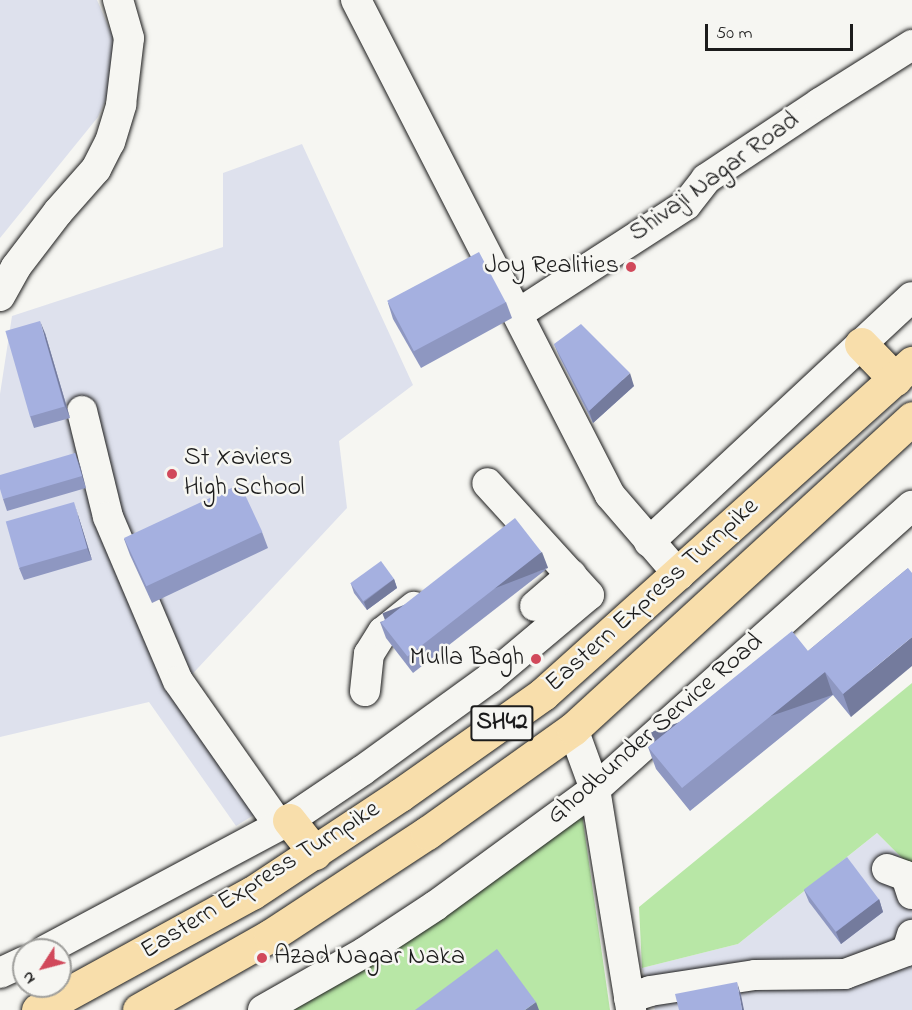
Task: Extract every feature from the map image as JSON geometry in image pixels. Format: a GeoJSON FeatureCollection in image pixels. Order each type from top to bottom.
{"type":"FeatureCollection","features":[{"type":"Feature","properties":{"kind":"main road"},"geometry":{"type":"LineString","coordinates":[[861,344],[903,371]]}},
{"type":"Feature","properties":{"kind":"main road","name":"Eastern Express Turnpike"},"geometry":{"type":"LineString","coordinates":[[38,1010],[252,893],[315,853],[543,694],[679,575],[903,371]]}},
{"type":"Feature","properties":{"kind":"main road","name":"Eastern Express Turnpike"},"geometry":{"type":"LineString","coordinates":[[139,1010],[270,936],[427,833],[573,729],[912,418]]}},
{"type":"Feature","properties":{"kind":"main road"},"geometry":{"type":"LineString","coordinates":[[284,822],[315,853]]}},
{"type":"Feature","properties":{"kind":"street"},"geometry":{"type":"LineString","coordinates":[[0,296],[16,267],[96,169],[110,142],[122,105],[129,38],[118,0]]}},
{"type":"Feature","properties":{"kind":"street"},"geometry":{"type":"LineString","coordinates":[[356,0],[519,313],[610,495],[679,575]]}},
{"type":"Feature","properties":{"kind":"street","name":"Shivaji Nagar Road"},"geometry":{"type":"LineString","coordinates":[[519,313],[686,205],[706,179],[725,166],[912,45]]}},
{"type":"Feature","properties":{"kind":"street"},"geometry":{"type":"LineString","coordinates":[[649,542],[912,297]]}},
{"type":"Feature","properties":{"kind":"street"},"geometry":{"type":"LineString","coordinates":[[82,411],[108,517],[178,681],[284,822]]}},
{"type":"Feature","properties":{"kind":"street"},"geometry":{"type":"LineString","coordinates":[[487,483],[514,529],[580,585]]}},
{"type":"Feature","properties":{"kind":"street","name":"Ghodbunder Service Road"},"geometry":{"type":"LineString","coordinates":[[263,1010],[365,952],[435,906],[595,789],[912,506]]}},
{"type":"Feature","properties":{"kind":"street"},"geometry":{"type":"LineString","coordinates":[[68,938],[284,822],[363,770],[490,678],[580,585]]}},
{"type":"Feature","properties":{"kind":"street"},"geometry":{"type":"LineString","coordinates":[[535,606],[580,585]]}},
{"type":"Feature","properties":{"kind":"street"},"geometry":{"type":"LineString","coordinates":[[365,691],[369,654],[383,632],[439,588]]}},
{"type":"Feature","properties":{"kind":"street"},"geometry":{"type":"LineString","coordinates":[[573,729],[595,789],[630,1004],[650,991],[755,975],[845,974],[907,951],[912,934]]}},
{"type":"Feature","properties":{"kind":"street"},"geometry":{"type":"LineString","coordinates":[[887,868],[906,876],[912,894]]}},
{"type":"Feature","properties":{"kind":"shaded area"},"geometry":{"type":"Polygon","coordinates":[[[0,0],[97,0],[113,37],[115,79],[98,117],[0,238],[0,0]]]}},
{"type":"Feature","properties":{"kind":"shaded area","name":"St Xaviers High School"},"geometry":{"type":"Polygon","coordinates":[[[302,144],[413,385],[339,441],[347,508],[184,683],[277,801],[236,826],[149,702],[0,737],[0,394],[12,316],[223,247],[223,173],[302,144]]]}},
{"type":"Feature","properties":{"kind":"shaded area"},"geometry":{"type":"Polygon","coordinates":[[[877,833],[912,868],[912,1010],[655,1010],[642,968],[738,944],[877,833]]]}},
{"type":"Feature","properties":{"kind":"green space"},"geometry":{"type":"Polygon","coordinates":[[[912,683],[912,868],[877,833],[738,944],[642,968],[639,907],[912,683]]]}},
{"type":"Feature","properties":{"kind":"green space"},"geometry":{"type":"Polygon","coordinates":[[[582,814],[610,1010],[293,1010],[582,814]]]}},
{"type":"Feature","properties":{"kind":"building"},"geometry":{"type":"Polygon","coordinates":[[[479,252],[506,302],[414,351],[387,301],[479,252]]]}},
{"type":"Feature","properties":{"kind":"building"},"geometry":{"type":"Polygon","coordinates":[[[40,321],[65,407],[30,416],[5,331],[40,321]]]}},
{"type":"Feature","properties":{"kind":"building"},"geometry":{"type":"Polygon","coordinates":[[[581,324],[630,373],[589,411],[554,344],[581,324]]]}},
{"type":"Feature","properties":{"kind":"building"},"geometry":{"type":"Polygon","coordinates":[[[75,453],[82,476],[3,499],[0,475],[75,453]]]}},
{"type":"Feature","properties":{"kind":"building"},"geometry":{"type":"Polygon","coordinates":[[[240,484],[262,532],[146,586],[124,538],[240,484]]]}},
{"type":"Feature","properties":{"kind":"building"},"geometry":{"type":"Polygon","coordinates":[[[74,502],[87,548],[19,568],[6,522],[74,502]]]}},
{"type":"Feature","properties":{"kind":"building"},"geometry":{"type":"Polygon","coordinates":[[[515,518],[541,552],[408,657],[381,623],[515,518]]]}},
{"type":"Feature","properties":{"kind":"building"},"geometry":{"type":"Polygon","coordinates":[[[381,561],[394,579],[363,601],[350,583],[381,561]]]}},
{"type":"Feature","properties":{"kind":"building"},"geometry":{"type":"Polygon","coordinates":[[[908,568],[912,573],[912,637],[843,694],[825,672],[682,788],[648,747],[792,631],[808,651],[908,568]]]}},
{"type":"Feature","properties":{"kind":"building"},"geometry":{"type":"Polygon","coordinates":[[[847,857],[879,899],[836,932],[804,889],[847,857]]]}},
{"type":"Feature","properties":{"kind":"building"},"geometry":{"type":"Polygon","coordinates":[[[497,949],[536,1002],[525,1010],[415,1010],[497,949]]]}},
{"type":"Feature","properties":{"kind":"building"},"geometry":{"type":"Polygon","coordinates":[[[737,982],[742,1010],[679,1010],[675,994],[737,982]]]}},
{"type":"Feature","properties":{"kind":"place","name":"Joy Realities"},"geometry":{"type":"Point","coordinates":[631,267]}},
{"type":"Feature","properties":{"kind":"place","name":"St Xaviers High School"},"geometry":{"type":"Point","coordinates":[172,474]}},
{"type":"Feature","properties":{"kind":"place","name":"Mulla Bagh"},"geometry":{"type":"Point","coordinates":[536,659]}},
{"type":"Feature","properties":{"kind":"place","name":"Azad Nagar Naka"},"geometry":{"type":"Point","coordinates":[262,958]}}]}
